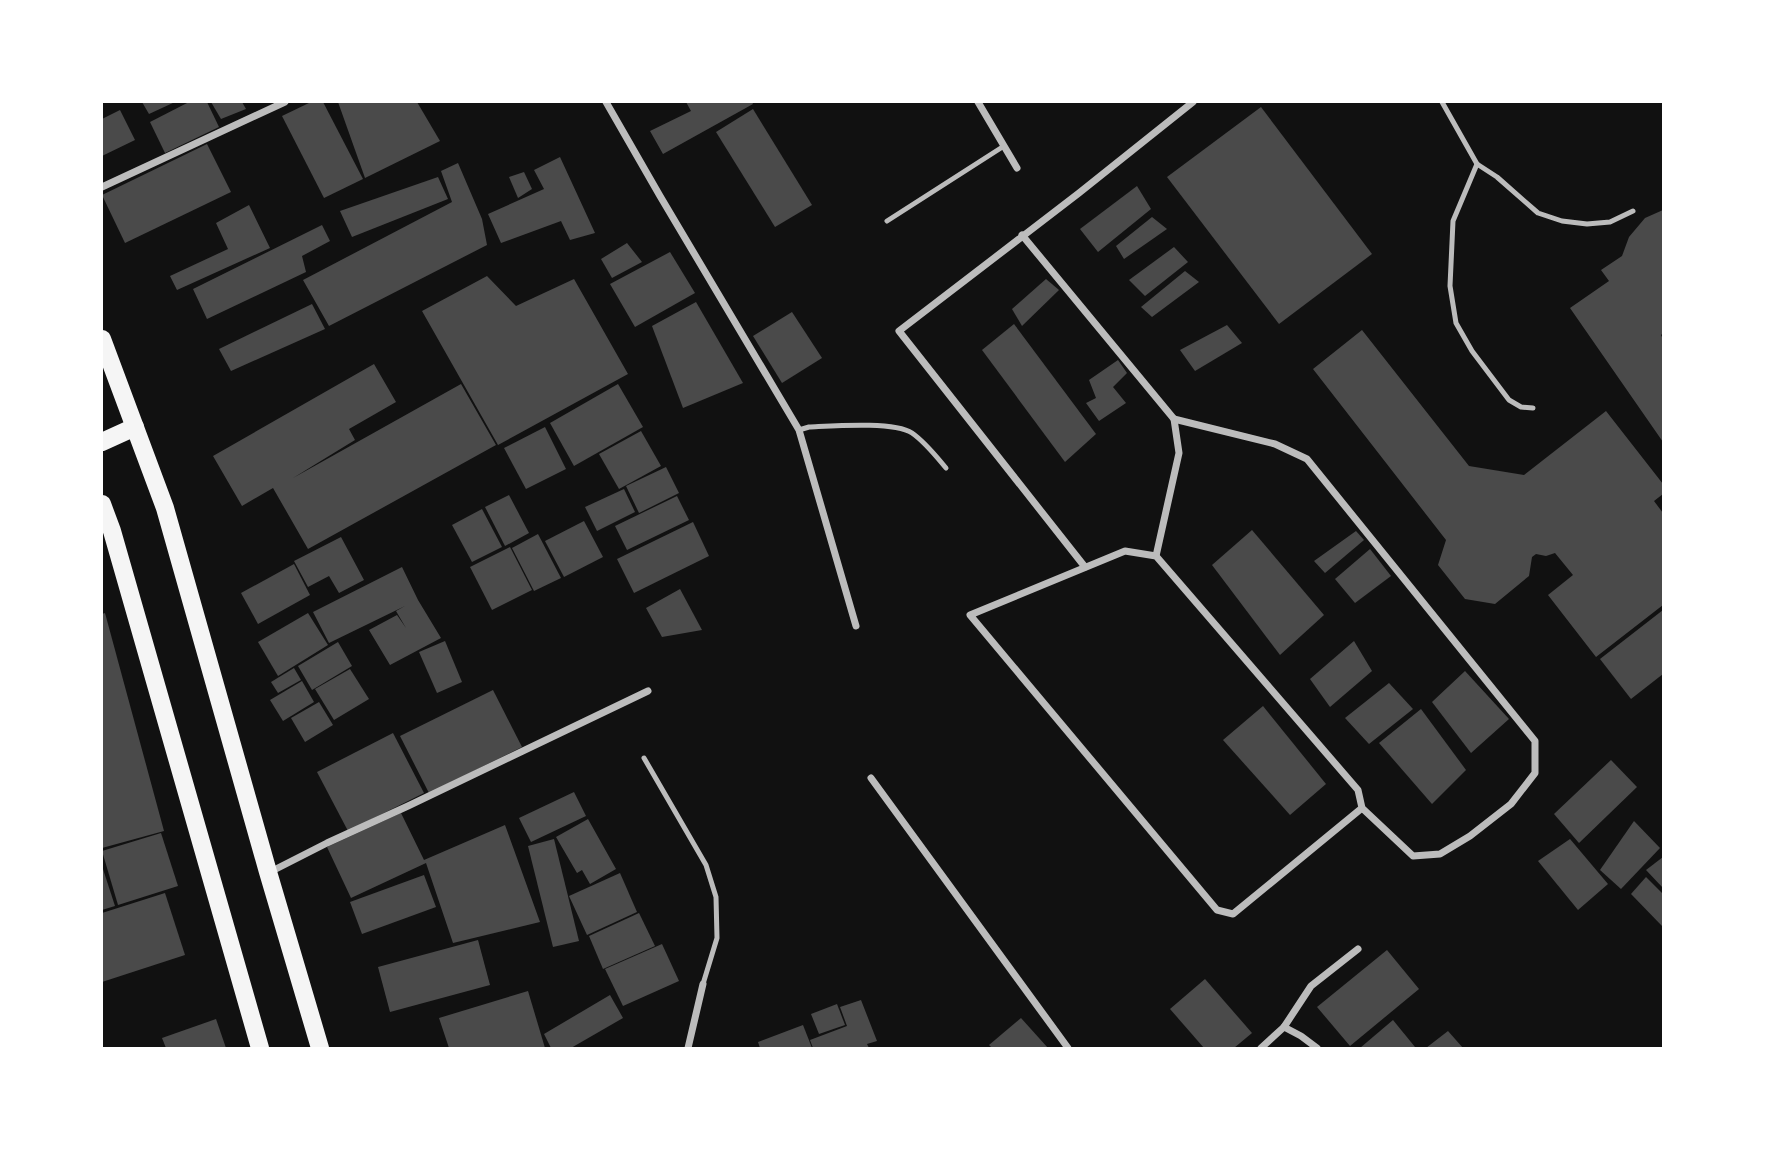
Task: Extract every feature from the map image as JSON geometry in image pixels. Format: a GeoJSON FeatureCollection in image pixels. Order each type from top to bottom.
{"type":"FeatureCollection","features":[{"type":"Feature","properties":{"kind":"main road"},"geometry":{"type":"LineString","coordinates":[[102,339],[165,509],[320,1048]]}},
{"type":"Feature","properties":{"kind":"main road"},"geometry":{"type":"LineString","coordinates":[[102,442],[135,427]]}},
{"type":"Feature","properties":{"kind":"main road"},"geometry":{"type":"LineString","coordinates":[[102,504],[113,531],[260,1048]]}},
{"type":"Feature","properties":{"kind":"street"},"geometry":{"type":"LineString","coordinates":[[102,187],[285,102]]}},
{"type":"Feature","properties":{"kind":"street"},"geometry":{"type":"LineString","coordinates":[[606,102],[799,430],[856,626]]}},
{"type":"Feature","properties":{"kind":"street"},"geometry":{"type":"LineString","coordinates":[[978,102],[1017,168]]}},
{"type":"Feature","properties":{"kind":"street"},"geometry":{"type":"LineString","coordinates":[[1086,567],[899,331],[1193,102]]}},
{"type":"Feature","properties":{"kind":"street"},"geometry":{"type":"LineString","coordinates":[[1022,235],[1174,419],[1180,453],[1156,556]]}},
{"type":"Feature","properties":{"kind":"street"},"geometry":{"type":"LineString","coordinates":[[1174,419],[1275,444],[1307,459],[1535,741],[1535,774],[1511,804],[1470,836],[1440,854],[1413,856],[1362,808],[1358,790],[1156,556],[1125,551],[970,615],[1217,910],[1233,914],[1362,808]]}},
{"type":"Feature","properties":{"kind":"street"},"geometry":{"type":"LineString","coordinates":[[268,873],[648,691]]}},
{"type":"Feature","properties":{"kind":"street"},"geometry":{"type":"LineString","coordinates":[[871,778],[1068,1048]]}},
{"type":"Feature","properties":{"kind":"street"},"geometry":{"type":"LineString","coordinates":[[1261,1048],[1284,1027],[1311,986],[1358,949]]}},
{"type":"Feature","properties":{"kind":"street"},"geometry":{"type":"LineString","coordinates":[[688,1048],[703,985]]}},
{"type":"Feature","properties":{"kind":"street"},"geometry":{"type":"LineString","coordinates":[[1284,1027],[1317,1048]]}},
{"type":"Feature","properties":{"kind":"lane"},"geometry":{"type":"LineString","coordinates":[[1442,102],[1477,164],[1497,177],[1538,213],[1562,221],[1587,224],[1610,222],[1633,211]]}},
{"type":"Feature","properties":{"kind":"lane"},"geometry":{"type":"LineString","coordinates":[[887,221],[1004,146]]}},
{"type":"Feature","properties":{"kind":"lane"},"geometry":{"type":"LineString","coordinates":[[1477,164],[1453,221],[1450,286],[1456,323],[1472,351],[1509,400],[1521,407],[1533,408]]}},
{"type":"Feature","properties":{"kind":"lane"},"geometry":{"type":"LineString","coordinates":[[799,430],[809,427],[889,426],[910,431],[946,468]]}},
{"type":"Feature","properties":{"kind":"lane"},"geometry":{"type":"LineString","coordinates":[[644,758],[706,866],[716,897],[717,938],[703,985]]}},
{"type":"Feature","properties":{"kind":"building"},"geometry":{"type":"Polygon","coordinates":[[[142,102],[175,102],[149,114],[142,102]]]}},
{"type":"Feature","properties":{"kind":"building"},"geometry":{"type":"Polygon","coordinates":[[[189,102],[207,102],[219,127],[165,153],[150,122],[189,102]]]}},
{"type":"Feature","properties":{"kind":"building"},"geometry":{"type":"Polygon","coordinates":[[[211,102],[242,102],[246,109],[221,119],[211,102]]]}},
{"type":"Feature","properties":{"kind":"building"},"geometry":{"type":"Polygon","coordinates":[[[311,102],[323,102],[363,179],[324,198],[282,116],[311,102]]]}},
{"type":"Feature","properties":{"kind":"building"},"geometry":{"type":"Polygon","coordinates":[[[338,102],[417,102],[440,141],[365,178],[338,102]]]}},
{"type":"Feature","properties":{"kind":"building"},"geometry":{"type":"Polygon","coordinates":[[[686,102],[753,104],[663,154],[650,131],[691,111],[686,102]]]}},
{"type":"Feature","properties":{"kind":"building"},"geometry":{"type":"Polygon","coordinates":[[[1261,107],[1372,254],[1279,324],[1167,177],[1261,107]]]}},
{"type":"Feature","properties":{"kind":"building"},"geometry":{"type":"Polygon","coordinates":[[[753,109],[812,205],[775,227],[716,132],[753,109]]]}},
{"type":"Feature","properties":{"kind":"building"},"geometry":{"type":"Polygon","coordinates":[[[120,110],[135,140],[102,156],[102,119],[120,110]]]}},
{"type":"Feature","properties":{"kind":"building"},"geometry":{"type":"Polygon","coordinates":[[[207,144],[231,192],[125,243],[102,195],[207,144]]]}},
{"type":"Feature","properties":{"kind":"building"},"geometry":{"type":"Polygon","coordinates":[[[560,157],[595,233],[570,240],[561,221],[501,243],[488,214],[544,189],[534,170],[560,157]]]}},
{"type":"Feature","properties":{"kind":"building"},"geometry":{"type":"Polygon","coordinates":[[[458,163],[482,219],[487,245],[329,326],[303,280],[452,202],[441,171],[458,163]]]}},
{"type":"Feature","properties":{"kind":"building"},"geometry":{"type":"Polygon","coordinates":[[[524,172],[532,189],[518,198],[509,177],[524,172]]]}},
{"type":"Feature","properties":{"kind":"building"},"geometry":{"type":"Polygon","coordinates":[[[438,177],[448,199],[352,237],[340,211],[438,177]]]}},
{"type":"Feature","properties":{"kind":"building"},"geometry":{"type":"Polygon","coordinates":[[[1137,186],[1151,209],[1098,252],[1080,229],[1137,186]]]}},
{"type":"Feature","properties":{"kind":"building"},"geometry":{"type":"Polygon","coordinates":[[[249,205],[270,248],[177,290],[170,276],[228,249],[216,223],[249,205]]]}},
{"type":"Feature","properties":{"kind":"building"},"geometry":{"type":"Polygon","coordinates":[[[1663,210],[1663,442],[1570,308],[1609,281],[1601,270],[1622,256],[1629,237],[1645,218],[1663,210]]]}},
{"type":"Feature","properties":{"kind":"building"},"geometry":{"type":"Polygon","coordinates":[[[1152,217],[1167,229],[1124,259],[1116,246],[1152,217]]]}},
{"type":"Feature","properties":{"kind":"building"},"geometry":{"type":"Polygon","coordinates":[[[322,225],[330,241],[302,256],[306,272],[207,319],[193,289],[322,225]]]}},
{"type":"Feature","properties":{"kind":"building"},"geometry":{"type":"Polygon","coordinates":[[[627,243],[642,262],[612,278],[601,259],[627,243]]]}},
{"type":"Feature","properties":{"kind":"building"},"geometry":{"type":"Polygon","coordinates":[[[1174,247],[1188,262],[1145,296],[1129,280],[1174,247]]]}},
{"type":"Feature","properties":{"kind":"building"},"geometry":{"type":"Polygon","coordinates":[[[670,252],[695,293],[635,327],[610,284],[670,252]]]}},
{"type":"Feature","properties":{"kind":"building"},"geometry":{"type":"Polygon","coordinates":[[[1185,271],[1199,282],[1152,317],[1141,307],[1185,271]]]}},
{"type":"Feature","properties":{"kind":"building"},"geometry":{"type":"Polygon","coordinates":[[[487,276],[516,306],[574,279],[628,374],[498,445],[422,311],[487,276]]]}},
{"type":"Feature","properties":{"kind":"building"},"geometry":{"type":"Polygon","coordinates":[[[1046,279],[1059,290],[1022,326],[1012,309],[1046,279]]]}},
{"type":"Feature","properties":{"kind":"building"},"geometry":{"type":"Polygon","coordinates":[[[696,302],[743,383],[683,408],[652,326],[696,302]]]}},
{"type":"Feature","properties":{"kind":"building"},"geometry":{"type":"Polygon","coordinates":[[[312,304],[325,329],[231,371],[219,349],[312,304]]]}},
{"type":"Feature","properties":{"kind":"building"},"geometry":{"type":"Polygon","coordinates":[[[792,312],[822,358],[782,383],[753,336],[792,312]]]}},
{"type":"Feature","properties":{"kind":"building"},"geometry":{"type":"Polygon","coordinates":[[[1014,324],[1096,434],[1065,462],[982,350],[1014,324]]]}},
{"type":"Feature","properties":{"kind":"building"},"geometry":{"type":"Polygon","coordinates":[[[1227,325],[1242,343],[1195,371],[1180,350],[1227,325]]]}},
{"type":"Feature","properties":{"kind":"building"},"geometry":{"type":"Polygon","coordinates":[[[1362,330],[1469,466],[1524,475],[1606,411],[1663,484],[1663,494],[1654,501],[1663,513],[1663,605],[1596,657],[1548,595],[1573,575],[1555,553],[1546,556],[1536,554],[1532,557],[1529,576],[1495,604],[1465,599],[1438,565],[1446,540],[1313,369],[1362,330]]]}},
{"type":"Feature","properties":{"kind":"building"},"geometry":{"type":"Polygon","coordinates":[[[1118,360],[1127,373],[1113,387],[1126,403],[1099,421],[1086,403],[1096,398],[1089,380],[1118,360]]]}},
{"type":"Feature","properties":{"kind":"building"},"geometry":{"type":"Polygon","coordinates":[[[374,364],[396,402],[349,429],[355,440],[293,478],[461,384],[496,445],[308,549],[273,488],[242,506],[213,456],[374,364]]]}},
{"type":"Feature","properties":{"kind":"building"},"geometry":{"type":"Polygon","coordinates":[[[618,384],[643,427],[574,466],[550,423],[618,384]]]}},
{"type":"Feature","properties":{"kind":"building"},"geometry":{"type":"Polygon","coordinates":[[[545,427],[566,469],[526,489],[504,448],[545,427]]]}},
{"type":"Feature","properties":{"kind":"building"},"geometry":{"type":"Polygon","coordinates":[[[641,431],[661,466],[619,489],[599,454],[641,431]]]}},
{"type":"Feature","properties":{"kind":"building"},"geometry":{"type":"Polygon","coordinates":[[[666,467],[679,493],[639,513],[626,486],[666,467]]]}},
{"type":"Feature","properties":{"kind":"building"},"geometry":{"type":"Polygon","coordinates":[[[624,489],[635,512],[597,531],[585,507],[624,489]]]}},
{"type":"Feature","properties":{"kind":"building"},"geometry":{"type":"Polygon","coordinates":[[[509,495],[529,533],[505,546],[485,507],[509,495]]]}},
{"type":"Feature","properties":{"kind":"building"},"geometry":{"type":"Polygon","coordinates":[[[677,496],[689,520],[627,550],[615,526],[677,496]]]}},
{"type":"Feature","properties":{"kind":"building"},"geometry":{"type":"Polygon","coordinates":[[[482,509],[502,547],[472,562],[452,525],[482,509]]]}},
{"type":"Feature","properties":{"kind":"building"},"geometry":{"type":"Polygon","coordinates":[[[584,521],[603,557],[564,577],[545,541],[584,521]]]}},
{"type":"Feature","properties":{"kind":"building"},"geometry":{"type":"Polygon","coordinates":[[[693,522],[709,556],[634,593],[617,559],[693,522]]]}},
{"type":"Feature","properties":{"kind":"building"},"geometry":{"type":"Polygon","coordinates":[[[1252,530],[1324,615],[1280,655],[1212,565],[1252,530]]]}},
{"type":"Feature","properties":{"kind":"building"},"geometry":{"type":"Polygon","coordinates":[[[1356,531],[1364,540],[1325,573],[1314,561],[1356,531]]]}},
{"type":"Feature","properties":{"kind":"building"},"geometry":{"type":"Polygon","coordinates":[[[538,534],[561,578],[534,591],[512,548],[538,534]]]}},
{"type":"Feature","properties":{"kind":"building"},"geometry":{"type":"Polygon","coordinates":[[[341,537],[364,580],[339,593],[329,576],[308,587],[294,561],[341,537]]]}},
{"type":"Feature","properties":{"kind":"building"},"geometry":{"type":"Polygon","coordinates":[[[510,547],[532,590],[492,610],[470,567],[510,547]]]}},
{"type":"Feature","properties":{"kind":"building"},"geometry":{"type":"Polygon","coordinates":[[[1370,549],[1391,576],[1355,603],[1335,579],[1370,549]]]}},
{"type":"Feature","properties":{"kind":"building"},"geometry":{"type":"Polygon","coordinates":[[[294,564],[310,595],[258,624],[241,593],[294,564]]]}},
{"type":"Feature","properties":{"kind":"building"},"geometry":{"type":"Polygon","coordinates":[[[402,567],[441,638],[390,665],[369,630],[397,615],[406,628],[396,611],[405,606],[329,643],[313,612],[402,567]]]}},
{"type":"Feature","properties":{"kind":"building"},"geometry":{"type":"Polygon","coordinates":[[[680,589],[702,630],[662,637],[646,608],[680,589]]]}},
{"type":"Feature","properties":{"kind":"building"},"geometry":{"type":"Polygon","coordinates":[[[1663,610],[1663,674],[1631,699],[1600,659],[1663,610]]]}},
{"type":"Feature","properties":{"kind":"building"},"geometry":{"type":"Polygon","coordinates":[[[105,613],[164,831],[102,848],[102,614],[105,613]]]}},
{"type":"Feature","properties":{"kind":"building"},"geometry":{"type":"Polygon","coordinates":[[[308,613],[328,645],[278,676],[258,642],[308,613]]]}},
{"type":"Feature","properties":{"kind":"building"},"geometry":{"type":"Polygon","coordinates":[[[445,641],[462,682],[437,693],[419,652],[445,641]]]}},
{"type":"Feature","properties":{"kind":"building"},"geometry":{"type":"Polygon","coordinates":[[[1354,641],[1372,671],[1330,707],[1310,679],[1354,641]]]}},
{"type":"Feature","properties":{"kind":"building"},"geometry":{"type":"Polygon","coordinates":[[[338,642],[352,666],[312,690],[298,666],[338,642]]]}},
{"type":"Feature","properties":{"kind":"building"},"geometry":{"type":"Polygon","coordinates":[[[294,668],[301,680],[278,693],[271,682],[294,668]]]}},
{"type":"Feature","properties":{"kind":"building"},"geometry":{"type":"Polygon","coordinates":[[[350,669],[369,699],[334,720],[315,689],[350,669]]]}},
{"type":"Feature","properties":{"kind":"building"},"geometry":{"type":"Polygon","coordinates":[[[1465,671],[1509,719],[1471,753],[1432,702],[1465,671]]]}},
{"type":"Feature","properties":{"kind":"building"},"geometry":{"type":"Polygon","coordinates":[[[302,681],[314,702],[283,721],[270,700],[302,681]]]}},
{"type":"Feature","properties":{"kind":"building"},"geometry":{"type":"Polygon","coordinates":[[[1389,683],[1413,709],[1369,744],[1345,718],[1389,683]]]}},
{"type":"Feature","properties":{"kind":"building"},"geometry":{"type":"Polygon","coordinates":[[[493,690],[522,747],[429,793],[400,736],[493,690]]]}},
{"type":"Feature","properties":{"kind":"building"},"geometry":{"type":"Polygon","coordinates":[[[319,702],[333,725],[305,742],[291,718],[319,702]]]}},
{"type":"Feature","properties":{"kind":"building"},"geometry":{"type":"Polygon","coordinates":[[[1263,706],[1326,784],[1290,815],[1223,740],[1263,706]]]}},
{"type":"Feature","properties":{"kind":"building"},"geometry":{"type":"Polygon","coordinates":[[[1421,709],[1466,770],[1432,804],[1379,743],[1421,709]]]}},
{"type":"Feature","properties":{"kind":"building"},"geometry":{"type":"Polygon","coordinates":[[[393,733],[424,793],[348,831],[317,772],[393,733]]]}},
{"type":"Feature","properties":{"kind":"building"},"geometry":{"type":"Polygon","coordinates":[[[1611,760],[1637,787],[1579,843],[1554,814],[1611,760]]]}},
{"type":"Feature","properties":{"kind":"building"},"geometry":{"type":"Polygon","coordinates":[[[574,792],[586,816],[531,842],[519,818],[574,792]]]}},
{"type":"Feature","properties":{"kind":"building"},"geometry":{"type":"Polygon","coordinates":[[[401,813],[424,860],[505,825],[540,922],[453,943],[426,863],[351,898],[327,847],[401,813]]]}},
{"type":"Feature","properties":{"kind":"building"},"geometry":{"type":"Polygon","coordinates":[[[588,819],[616,869],[590,884],[582,870],[577,873],[556,837],[588,819]]]}},
{"type":"Feature","properties":{"kind":"building"},"geometry":{"type":"Polygon","coordinates":[[[1634,821],[1660,848],[1621,889],[1600,870],[1634,821]]]}},
{"type":"Feature","properties":{"kind":"building"},"geometry":{"type":"Polygon","coordinates":[[[161,833],[178,886],[118,905],[102,851],[161,833]]]}},
{"type":"Feature","properties":{"kind":"building"},"geometry":{"type":"Polygon","coordinates":[[[554,839],[579,941],[553,947],[528,846],[554,839]]]}},
{"type":"Feature","properties":{"kind":"building"},"geometry":{"type":"Polygon","coordinates":[[[1570,839],[1608,884],[1578,910],[1538,861],[1570,839]]]}},
{"type":"Feature","properties":{"kind":"building"},"geometry":{"type":"Polygon","coordinates":[[[1663,857],[1663,888],[1646,870],[1663,857]]]}},
{"type":"Feature","properties":{"kind":"building"},"geometry":{"type":"Polygon","coordinates":[[[102,866],[115,906],[102,910],[102,866]]]}},
{"type":"Feature","properties":{"kind":"building"},"geometry":{"type":"Polygon","coordinates":[[[620,873],[637,912],[587,935],[569,896],[620,873]]]}},
{"type":"Feature","properties":{"kind":"building"},"geometry":{"type":"Polygon","coordinates":[[[424,875],[436,907],[362,934],[350,902],[424,875]]]}},
{"type":"Feature","properties":{"kind":"building"},"geometry":{"type":"Polygon","coordinates":[[[1646,877],[1663,894],[1663,927],[1631,894],[1646,877]]]}},
{"type":"Feature","properties":{"kind":"building"},"geometry":{"type":"Polygon","coordinates":[[[165,893],[185,955],[102,982],[102,913],[165,893]]]}},
{"type":"Feature","properties":{"kind":"building"},"geometry":{"type":"Polygon","coordinates":[[[639,913],[655,946],[603,969],[589,936],[639,913]]]}},
{"type":"Feature","properties":{"kind":"building"},"geometry":{"type":"Polygon","coordinates":[[[478,940],[490,985],[390,1012],[378,967],[478,940]]]}},
{"type":"Feature","properties":{"kind":"building"},"geometry":{"type":"Polygon","coordinates":[[[662,944],[679,981],[623,1006],[605,969],[662,944]]]}},
{"type":"Feature","properties":{"kind":"building"},"geometry":{"type":"Polygon","coordinates":[[[1387,950],[1419,989],[1350,1046],[1317,1007],[1387,950]]]}},
{"type":"Feature","properties":{"kind":"building"},"geometry":{"type":"Polygon","coordinates":[[[1205,979],[1252,1033],[1234,1048],[1204,1048],[1170,1009],[1205,979]]]}},
{"type":"Feature","properties":{"kind":"building"},"geometry":{"type":"Polygon","coordinates":[[[528,991],[545,1048],[449,1048],[439,1018],[528,991]]]}},
{"type":"Feature","properties":{"kind":"building"},"geometry":{"type":"Polygon","coordinates":[[[610,995],[623,1018],[571,1048],[551,1048],[544,1034],[610,995]]]}},
{"type":"Feature","properties":{"kind":"building"},"geometry":{"type":"Polygon","coordinates":[[[861,1000],[877,1041],[867,1044],[869,1048],[813,1048],[810,1040],[847,1026],[840,1007],[861,1000]]]}},
{"type":"Feature","properties":{"kind":"building"},"geometry":{"type":"Polygon","coordinates":[[[837,1004],[845,1025],[819,1034],[811,1014],[837,1004]]]}},
{"type":"Feature","properties":{"kind":"building"},"geometry":{"type":"Polygon","coordinates":[[[1021,1018],[1048,1048],[992,1048],[989,1045],[1021,1018]]]}},
{"type":"Feature","properties":{"kind":"building"},"geometry":{"type":"Polygon","coordinates":[[[216,1019],[226,1048],[166,1048],[162,1038],[216,1019]]]}},
{"type":"Feature","properties":{"kind":"building"},"geometry":{"type":"Polygon","coordinates":[[[1393,1020],[1415,1047],[1360,1048],[1393,1020]]]}},
{"type":"Feature","properties":{"kind":"building"},"geometry":{"type":"Polygon","coordinates":[[[803,1025],[812,1048],[760,1048],[758,1042],[803,1025]]]}},
{"type":"Feature","properties":{"kind":"building"},"geometry":{"type":"Polygon","coordinates":[[[1448,1031],[1463,1048],[1426,1048],[1448,1031]]]}}]}
